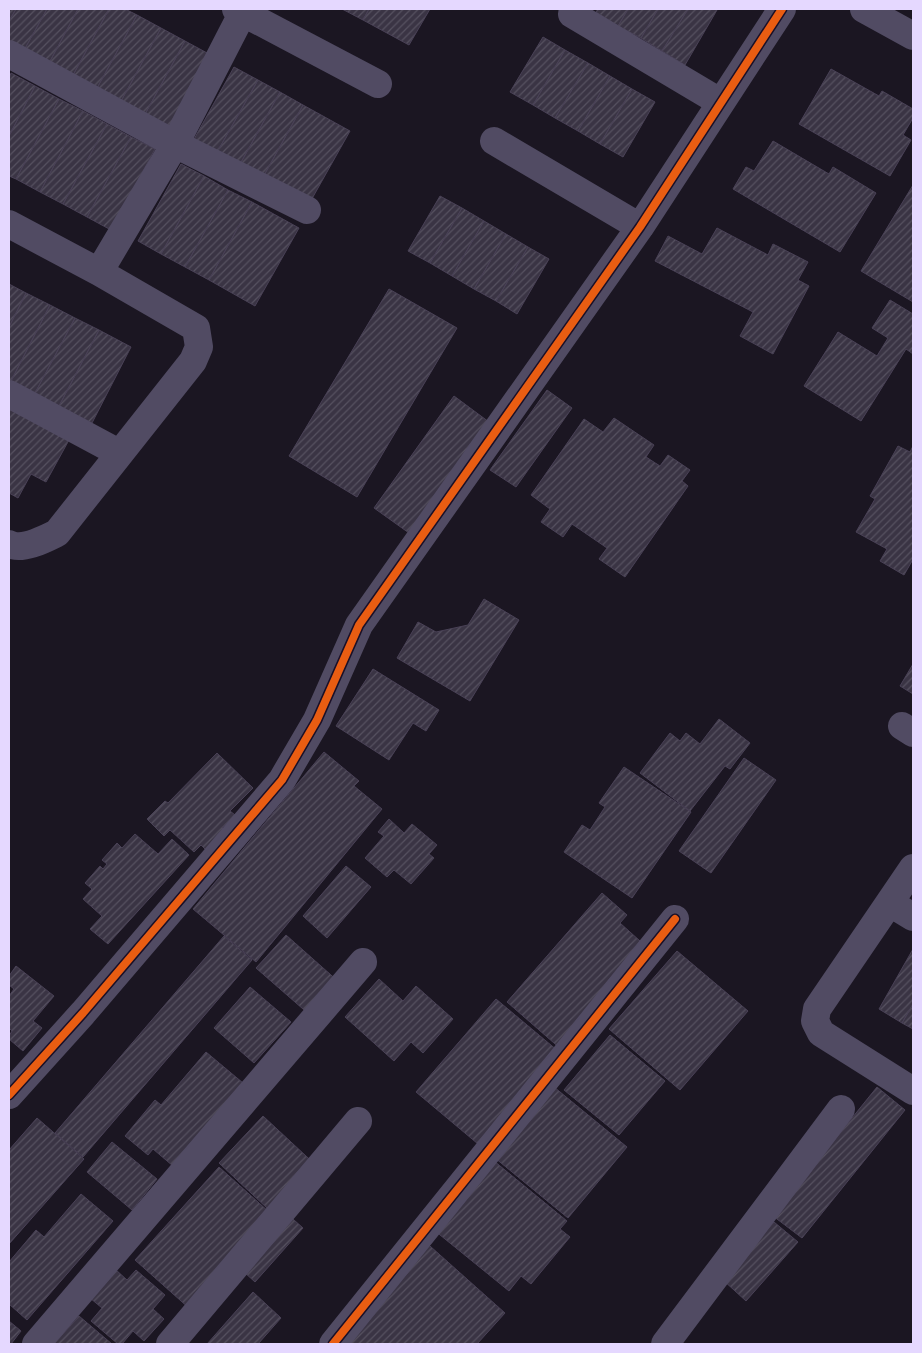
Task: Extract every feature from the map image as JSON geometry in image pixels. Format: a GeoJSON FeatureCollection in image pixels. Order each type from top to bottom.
{"type":"FeatureCollection","features":[{"type":"Feature","properties":{"kind":"street"},"geometry":{"type":"LineString","coordinates":[[9,1095],[83,1013],[282,780],[317,720],[359,625],[640,226],[782,9]]}},
{"type":"Feature","properties":{"kind":"street"},"geometry":{"type":"LineString","coordinates":[[864,9],[913,36]]}},
{"type":"Feature","properties":{"kind":"street"},"geometry":{"type":"LineString","coordinates":[[99,272],[175,144],[249,12],[378,84]]}},
{"type":"Feature","properties":{"kind":"street"},"geometry":{"type":"LineString","coordinates":[[572,14],[720,102]]}},
{"type":"Feature","properties":{"kind":"street"},"geometry":{"type":"LineString","coordinates":[[9,54],[175,144],[307,210]]}},
{"type":"Feature","properties":{"kind":"street"},"geometry":{"type":"LineString","coordinates":[[494,141],[640,226]]}},
{"type":"Feature","properties":{"kind":"street"},"geometry":{"type":"LineString","coordinates":[[9,224],[99,272],[196,328],[199,347],[193,362],[57,533],[37,543],[11,546]]}},
{"type":"Feature","properties":{"kind":"street"},"geometry":{"type":"LineString","coordinates":[[9,394],[119,453]]}},
{"type":"Feature","properties":{"kind":"street"},"geometry":{"type":"LineString","coordinates":[[913,868],[817,1009],[815,1021],[821,1033],[913,1091]]}},
{"type":"Feature","properties":{"kind":"street"},"geometry":{"type":"LineString","coordinates":[[890,902],[913,917]]}},
{"type":"Feature","properties":{"kind":"street"},"geometry":{"type":"LineString","coordinates":[[333,1344],[675,919]]}},
{"type":"Feature","properties":{"kind":"street"},"geometry":{"type":"LineString","coordinates":[[36,1344],[363,962]]}},
{"type":"Feature","properties":{"kind":"street"},"geometry":{"type":"LineString","coordinates":[[665,1344],[841,1109]]}},
{"type":"Feature","properties":{"kind":"street"},"geometry":{"type":"LineString","coordinates":[[170,1344],[358,1121]]}},
{"type":"Feature","properties":{"kind":"building"},"geometry":{"type":"Polygon","coordinates":[[[9,9],[16,9],[9,21],[9,9]]]}},
{"type":"Feature","properties":{"kind":"building"},"geometry":{"type":"Polygon","coordinates":[[[16,9],[47,9],[23,52],[9,44],[9,21],[16,9]]]}},
{"type":"Feature","properties":{"kind":"building"},"geometry":{"type":"Polygon","coordinates":[[[47,9],[78,9],[48,65],[23,52],[47,9]]]}},
{"type":"Feature","properties":{"kind":"building"},"geometry":{"type":"Polygon","coordinates":[[[78,9],[109,9],[72,77],[48,65],[78,9]]]}},
{"type":"Feature","properties":{"kind":"building"},"geometry":{"type":"Polygon","coordinates":[[[109,9],[125,9],[137,15],[96,90],[72,77],[109,9]]]}},
{"type":"Feature","properties":{"kind":"building"},"geometry":{"type":"Polygon","coordinates":[[[342,9],[369,9],[363,20],[342,9]]]}},
{"type":"Feature","properties":{"kind":"building"},"geometry":{"type":"Polygon","coordinates":[[[369,9],[430,9],[409,45],[363,20],[369,9]]]}},
{"type":"Feature","properties":{"kind":"building"},"geometry":{"type":"Polygon","coordinates":[[[598,9],[628,9],[618,26],[596,12],[598,9]]]}},
{"type":"Feature","properties":{"kind":"building"},"geometry":{"type":"Polygon","coordinates":[[[628,9],[658,9],[641,38],[618,26],[628,9]]]}},
{"type":"Feature","properties":{"kind":"building"},"geometry":{"type":"Polygon","coordinates":[[[658,9],[688,9],[662,51],[641,38],[658,9]]]}},
{"type":"Feature","properties":{"kind":"building"},"geometry":{"type":"Polygon","coordinates":[[[688,9],[717,10],[685,65],[662,51],[688,9]]]}},
{"type":"Feature","properties":{"kind":"building"},"geometry":{"type":"Polygon","coordinates":[[[137,15],[161,28],[120,103],[96,90],[137,15]]]}},
{"type":"Feature","properties":{"kind":"building"},"geometry":{"type":"Polygon","coordinates":[[[161,28],[185,41],[144,116],[120,103],[161,28]]]}},
{"type":"Feature","properties":{"kind":"building"},"geometry":{"type":"Polygon","coordinates":[[[543,37],[565,50],[533,105],[510,92],[543,37]]]}},
{"type":"Feature","properties":{"kind":"building"},"geometry":{"type":"Polygon","coordinates":[[[185,41],[209,54],[168,129],[144,116],[185,41]]]}},
{"type":"Feature","properties":{"kind":"building"},"geometry":{"type":"Polygon","coordinates":[[[565,50],[588,63],[555,118],[533,105],[565,50]]]}},
{"type":"Feature","properties":{"kind":"building"},"geometry":{"type":"Polygon","coordinates":[[[588,63],[610,76],[578,131],[555,118],[588,63]]]}},
{"type":"Feature","properties":{"kind":"building"},"geometry":{"type":"Polygon","coordinates":[[[234,67],[258,80],[216,154],[193,141],[234,67]]]}},
{"type":"Feature","properties":{"kind":"building"},"geometry":{"type":"Polygon","coordinates":[[[831,69],[879,96],[882,91],[913,109],[913,118],[903,135],[911,140],[890,176],[799,124],[831,69]]]}},
{"type":"Feature","properties":{"kind":"building"},"geometry":{"type":"Polygon","coordinates":[[[11,73],[35,86],[9,136],[9,79],[11,73]]]}},
{"type":"Feature","properties":{"kind":"building"},"geometry":{"type":"Polygon","coordinates":[[[610,76],[632,89],[600,144],[578,131],[610,76]]]}},
{"type":"Feature","properties":{"kind":"building"},"geometry":{"type":"Polygon","coordinates":[[[258,80],[280,92],[239,166],[216,154],[258,80]]]}},
{"type":"Feature","properties":{"kind":"building"},"geometry":{"type":"Polygon","coordinates":[[[35,86],[59,99],[16,179],[9,176],[9,136],[35,86]]]}},
{"type":"Feature","properties":{"kind":"building"},"geometry":{"type":"Polygon","coordinates":[[[632,89],[655,102],[623,157],[600,144],[632,89]]]}},
{"type":"Feature","properties":{"kind":"building"},"geometry":{"type":"Polygon","coordinates":[[[280,92],[303,105],[262,179],[239,166],[280,92]]]}},
{"type":"Feature","properties":{"kind":"building"},"geometry":{"type":"Polygon","coordinates":[[[59,99],[83,111],[40,192],[16,179],[59,99]]]}},
{"type":"Feature","properties":{"kind":"building"},"geometry":{"type":"Polygon","coordinates":[[[303,105],[350,131],[309,204],[262,179],[303,105]]]}},
{"type":"Feature","properties":{"kind":"building"},"geometry":{"type":"Polygon","coordinates":[[[83,111],[107,124],[63,204],[40,192],[83,111]]]}},
{"type":"Feature","properties":{"kind":"building"},"geometry":{"type":"Polygon","coordinates":[[[107,124],[131,137],[87,217],[63,204],[107,124]]]}},
{"type":"Feature","properties":{"kind":"building"},"geometry":{"type":"Polygon","coordinates":[[[131,137],[155,149],[111,230],[87,217],[131,137]]]}},
{"type":"Feature","properties":{"kind":"building"},"geometry":{"type":"Polygon","coordinates":[[[773,141],[829,174],[833,167],[876,193],[840,252],[733,189],[746,167],[754,171],[773,141]]]}},
{"type":"Feature","properties":{"kind":"building"},"geometry":{"type":"Polygon","coordinates":[[[181,164],[204,176],[161,254],[138,241],[181,164]]]}},
{"type":"Feature","properties":{"kind":"building"},"geometry":{"type":"Polygon","coordinates":[[[204,176],[228,190],[185,267],[161,254],[204,176]]]}},
{"type":"Feature","properties":{"kind":"building"},"geometry":{"type":"Polygon","coordinates":[[[913,185],[913,302],[861,271],[913,185]]]}},
{"type":"Feature","properties":{"kind":"building"},"geometry":{"type":"Polygon","coordinates":[[[228,190],[252,202],[209,280],[185,267],[228,190]]]}},
{"type":"Feature","properties":{"kind":"building"},"geometry":{"type":"Polygon","coordinates":[[[440,196],[462,208],[430,263],[408,251],[440,196]]]}},
{"type":"Feature","properties":{"kind":"building"},"geometry":{"type":"Polygon","coordinates":[[[252,202],[299,228],[255,306],[209,280],[252,202]]]}},
{"type":"Feature","properties":{"kind":"building"},"geometry":{"type":"Polygon","coordinates":[[[462,208],[484,221],[452,276],[430,263],[462,208]]]}},
{"type":"Feature","properties":{"kind":"building"},"geometry":{"type":"Polygon","coordinates":[[[484,221],[506,234],[474,289],[452,276],[484,221]]]}},
{"type":"Feature","properties":{"kind":"building"},"geometry":{"type":"Polygon","coordinates":[[[717,228],[768,255],[773,244],[808,262],[798,280],[809,286],[773,354],[740,336],[753,312],[655,261],[668,236],[702,254],[717,228]]]}},
{"type":"Feature","properties":{"kind":"building"},"geometry":{"type":"Polygon","coordinates":[[[506,234],[528,247],[496,301],[474,289],[506,234]]]}},
{"type":"Feature","properties":{"kind":"building"},"geometry":{"type":"Polygon","coordinates":[[[528,247],[549,259],[517,314],[496,301],[528,247]]]}},
{"type":"Feature","properties":{"kind":"building"},"geometry":{"type":"Polygon","coordinates":[[[9,284],[26,293],[9,327],[9,284]]]}},
{"type":"Feature","properties":{"kind":"building"},"geometry":{"type":"Polygon","coordinates":[[[389,289],[457,328],[357,497],[289,456],[389,289]]]}},
{"type":"Feature","properties":{"kind":"building"},"geometry":{"type":"Polygon","coordinates":[[[26,293],[50,305],[11,381],[9,380],[9,327],[26,293]]]}},
{"type":"Feature","properties":{"kind":"building"},"geometry":{"type":"Polygon","coordinates":[[[890,300],[913,314],[913,354],[906,349],[861,421],[804,386],[838,332],[877,356],[888,338],[872,328],[890,300]]]}},
{"type":"Feature","properties":{"kind":"building"},"geometry":{"type":"Polygon","coordinates":[[[50,305],[75,318],[35,393],[11,381],[50,305]]]}},
{"type":"Feature","properties":{"kind":"building"},"geometry":{"type":"Polygon","coordinates":[[[75,318],[99,330],[59,406],[35,393],[75,318]]]}},
{"type":"Feature","properties":{"kind":"building"},"geometry":{"type":"Polygon","coordinates":[[[99,330],[131,347],[92,423],[59,406],[99,330]]]}},
{"type":"Feature","properties":{"kind":"building"},"geometry":{"type":"Polygon","coordinates":[[[547,390],[572,408],[516,487],[490,470],[547,390]]]}},
{"type":"Feature","properties":{"kind":"building"},"geometry":{"type":"Polygon","coordinates":[[[454,396],[489,422],[409,533],[374,508],[454,396]]]}},
{"type":"Feature","properties":{"kind":"building"},"geometry":{"type":"Polygon","coordinates":[[[9,409],[69,440],[46,482],[31,474],[18,498],[9,493],[9,409]]]}},
{"type":"Feature","properties":{"kind":"building"},"geometry":{"type":"Polygon","coordinates":[[[614,418],[654,445],[646,457],[660,466],[668,455],[690,470],[682,481],[688,486],[625,577],[599,559],[607,548],[572,524],[563,537],[541,522],[550,509],[531,495],[584,419],[603,432],[614,418]]]}},
{"type":"Feature","properties":{"kind":"building"},"geometry":{"type":"Polygon","coordinates":[[[898,446],[910,452],[913,446],[913,562],[904,575],[880,561],[887,549],[856,532],[875,499],[870,496],[898,446]]]}},
{"type":"Feature","properties":{"kind":"building"},"geometry":{"type":"Polygon","coordinates":[[[484,599],[519,620],[470,701],[397,658],[418,622],[436,632],[468,625],[484,599]]]}},
{"type":"Feature","properties":{"kind":"building"},"geometry":{"type":"Polygon","coordinates":[[[913,664],[913,694],[900,686],[913,664]]]}},
{"type":"Feature","properties":{"kind":"building"},"geometry":{"type":"Polygon","coordinates":[[[373,669],[439,710],[426,731],[413,723],[389,760],[336,726],[373,669]]]}},
{"type":"Feature","properties":{"kind":"building"},"geometry":{"type":"Polygon","coordinates":[[[719,719],[750,743],[730,769],[725,766],[690,811],[640,773],[670,733],[680,741],[686,733],[700,744],[719,719]]]}},
{"type":"Feature","properties":{"kind":"building"},"geometry":{"type":"Polygon","coordinates":[[[324,752],[359,781],[354,786],[382,809],[256,962],[193,909],[324,752]]]}},
{"type":"Feature","properties":{"kind":"building"},"geometry":{"type":"Polygon","coordinates":[[[217,753],[253,788],[230,811],[235,815],[222,828],[227,833],[208,852],[201,845],[194,852],[170,830],[164,836],[147,819],[165,801],[168,803],[217,753]]]}},
{"type":"Feature","properties":{"kind":"building"},"geometry":{"type":"Polygon","coordinates":[[[744,758],[776,780],[711,873],[679,851],[744,758]]]}},
{"type":"Feature","properties":{"kind":"building"},"geometry":{"type":"Polygon","coordinates":[[[624,767],[691,812],[632,898],[564,852],[582,825],[590,830],[605,807],[599,803],[624,767]]]}},
{"type":"Feature","properties":{"kind":"building"},"geometry":{"type":"Polygon","coordinates":[[[389,819],[404,833],[412,824],[437,845],[429,854],[434,858],[411,884],[394,870],[387,877],[365,858],[384,836],[378,832],[389,819]]]}},
{"type":"Feature","properties":{"kind":"building"},"geometry":{"type":"Polygon","coordinates":[[[135,834],[158,854],[172,839],[189,855],[108,944],[90,929],[102,916],[83,899],[92,889],[85,883],[100,866],[103,869],[107,864],[102,860],[117,843],[122,848],[135,834]]]}},
{"type":"Feature","properties":{"kind":"building"},"geometry":{"type":"Polygon","coordinates":[[[346,866],[371,887],[327,938],[303,916],[346,866]]]}},
{"type":"Feature","properties":{"kind":"building"},"geometry":{"type":"Polygon","coordinates":[[[602,893],[627,915],[620,923],[650,950],[562,1050],[507,1002],[602,893]]]}},
{"type":"Feature","properties":{"kind":"building"},"geometry":{"type":"Polygon","coordinates":[[[286,935],[340,983],[311,1016],[256,968],[286,935]]]}},
{"type":"Feature","properties":{"kind":"building"},"geometry":{"type":"Polygon","coordinates":[[[224,936],[252,960],[83,1157],[55,1133],[224,936]]]}},
{"type":"Feature","properties":{"kind":"building"},"geometry":{"type":"Polygon","coordinates":[[[913,949],[913,1004],[902,1023],[879,1009],[913,949]]]}},
{"type":"Feature","properties":{"kind":"building"},"geometry":{"type":"Polygon","coordinates":[[[677,951],[748,1011],[680,1090],[609,1029],[677,951]]]}},
{"type":"Feature","properties":{"kind":"building"},"geometry":{"type":"Polygon","coordinates":[[[16,966],[54,996],[33,1021],[42,1028],[23,1051],[9,1039],[12,1031],[9,1028],[9,996],[14,989],[9,985],[9,976],[16,966]]]}},
{"type":"Feature","properties":{"kind":"building"},"geometry":{"type":"Polygon","coordinates":[[[379,979],[403,1001],[416,986],[453,1019],[423,1053],[411,1042],[394,1061],[345,1017],[379,979]]]}},
{"type":"Feature","properties":{"kind":"building"},"geometry":{"type":"Polygon","coordinates":[[[250,987],[291,1022],[254,1063],[214,1028],[250,987]]]}},
{"type":"Feature","properties":{"kind":"building"},"geometry":{"type":"Polygon","coordinates":[[[496,999],[564,1056],[484,1149],[416,1092],[496,999]]]}},
{"type":"Feature","properties":{"kind":"building"},"geometry":{"type":"Polygon","coordinates":[[[913,1004],[913,1029],[902,1023],[913,1004]]]}},
{"type":"Feature","properties":{"kind":"building"},"geometry":{"type":"Polygon","coordinates":[[[610,1035],[665,1081],[619,1135],[564,1090],[610,1035]]]}},
{"type":"Feature","properties":{"kind":"building"},"geometry":{"type":"Polygon","coordinates":[[[206,1052],[243,1083],[173,1166],[153,1149],[148,1155],[125,1136],[155,1100],[161,1105],[206,1052]]]}},
{"type":"Feature","properties":{"kind":"building"},"geometry":{"type":"Polygon","coordinates":[[[554,1087],[627,1147],[568,1218],[495,1158],[554,1087]]]}},
{"type":"Feature","properties":{"kind":"building"},"geometry":{"type":"Polygon","coordinates":[[[877,1087],[905,1110],[802,1238],[773,1216],[877,1087]]]}},
{"type":"Feature","properties":{"kind":"building"},"geometry":{"type":"Polygon","coordinates":[[[263,1116],[320,1169],[268,1209],[219,1163],[263,1116]]]}},
{"type":"Feature","properties":{"kind":"building"},"geometry":{"type":"Polygon","coordinates":[[[37,1118],[84,1159],[9,1244],[9,1150],[37,1118]]]}},
{"type":"Feature","properties":{"kind":"building"},"geometry":{"type":"Polygon","coordinates":[[[112,1142],[157,1179],[132,1210],[87,1172],[112,1142]]]}},
{"type":"Feature","properties":{"kind":"building"},"geometry":{"type":"Polygon","coordinates":[[[494,1161],[567,1221],[560,1229],[570,1237],[531,1284],[521,1276],[509,1291],[429,1226],[494,1161]]]}},
{"type":"Feature","properties":{"kind":"building"},"geometry":{"type":"Polygon","coordinates":[[[219,1167],[269,1212],[276,1204],[303,1228],[255,1282],[233,1262],[190,1309],[135,1260],[219,1167]]]}},
{"type":"Feature","properties":{"kind":"building"},"geometry":{"type":"Polygon","coordinates":[[[81,1194],[113,1221],[27,1320],[9,1304],[9,1262],[36,1230],[44,1237],[81,1194]]]}},
{"type":"Feature","properties":{"kind":"building"},"geometry":{"type":"Polygon","coordinates":[[[774,1222],[798,1242],[746,1301],[723,1280],[774,1222]]]}},
{"type":"Feature","properties":{"kind":"building"},"geometry":{"type":"Polygon","coordinates":[[[421,1238],[505,1313],[477,1344],[353,1344],[351,1342],[421,1238]]]}},
{"type":"Feature","properties":{"kind":"building"},"geometry":{"type":"Polygon","coordinates":[[[115,1269],[127,1280],[136,1270],[165,1295],[153,1309],[164,1319],[144,1341],[133,1331],[122,1344],[118,1344],[91,1321],[102,1308],[90,1298],[115,1269]]]}},
{"type":"Feature","properties":{"kind":"building"},"geometry":{"type":"Polygon","coordinates":[[[253,1292],[281,1318],[258,1344],[207,1344],[253,1292]]]}},
{"type":"Feature","properties":{"kind":"building"},"geometry":{"type":"Polygon","coordinates":[[[79,1316],[112,1344],[54,1344],[79,1316]]]}},
{"type":"Feature","properties":{"kind":"building"},"geometry":{"type":"Polygon","coordinates":[[[9,1321],[21,1331],[11,1344],[9,1344],[9,1321]]]}},
{"type":"Feature","properties":{"kind":"cycle path"},"geometry":{"type":"LineString","coordinates":[[9,1095],[83,1013],[282,780],[317,720],[359,625],[640,227],[782,9]]}},
{"type":"Feature","properties":{"kind":"cycle path"},"geometry":{"type":"LineString","coordinates":[[333,1344],[675,919]]}}]}
